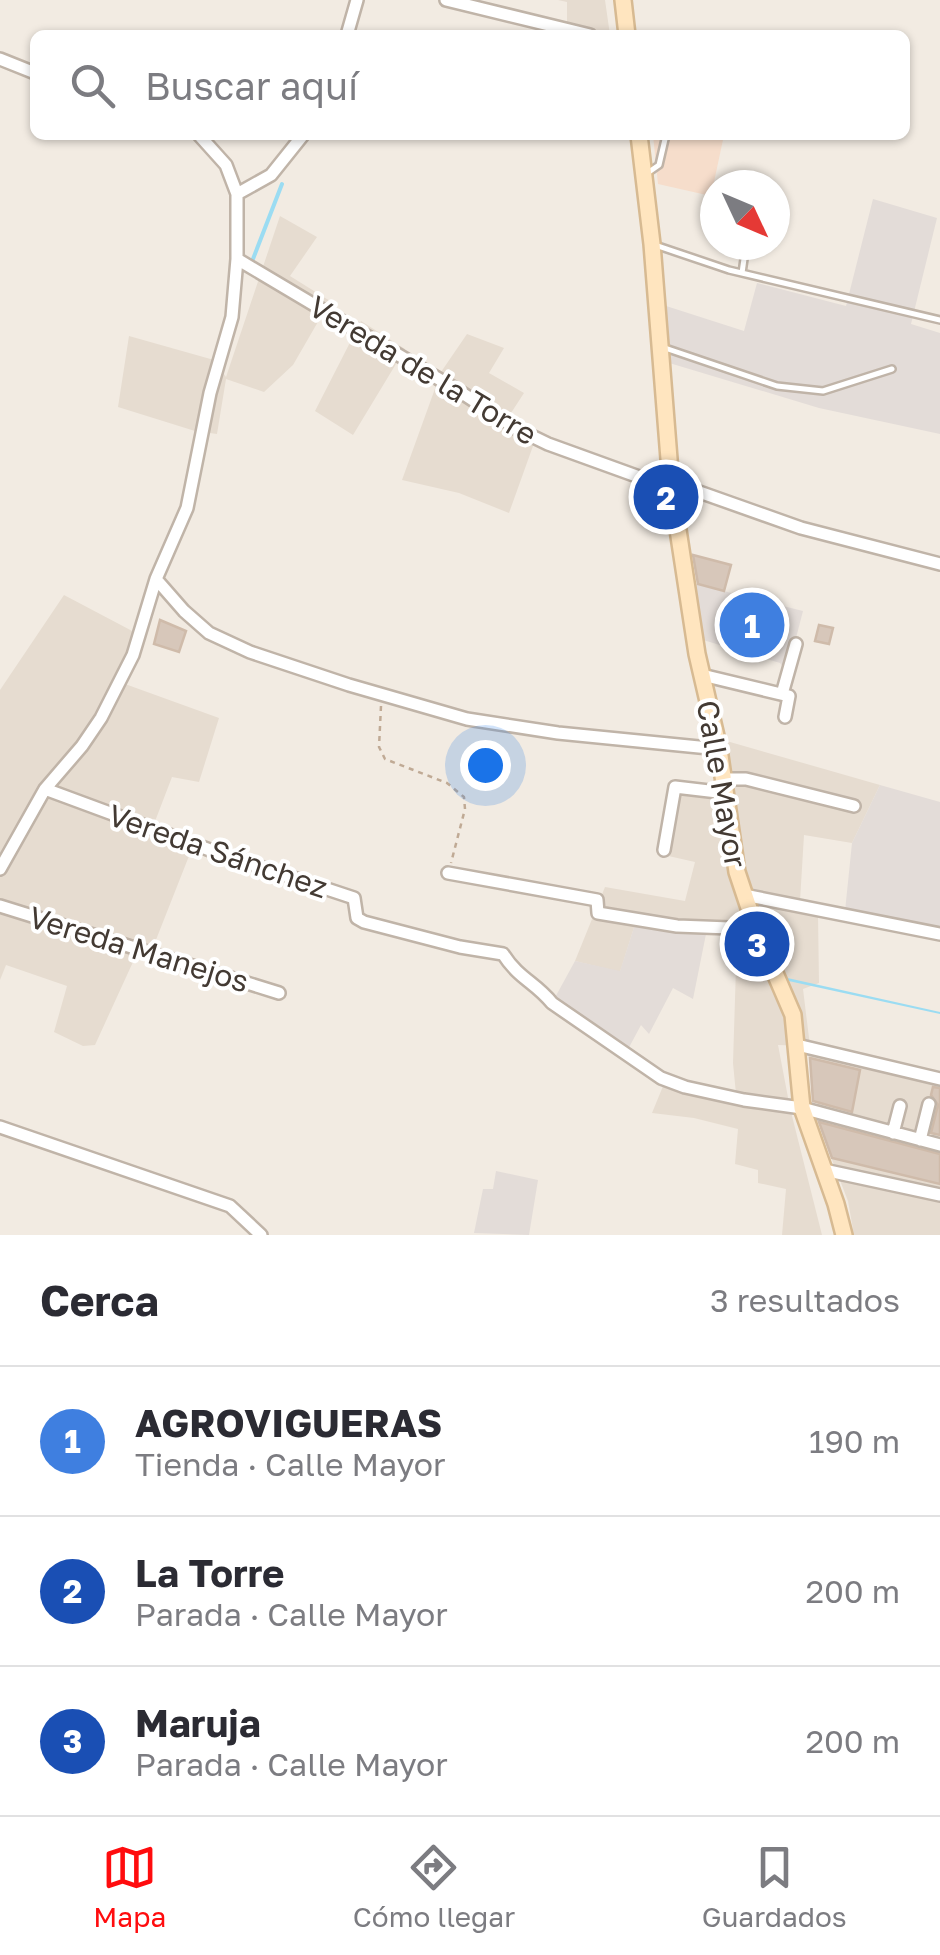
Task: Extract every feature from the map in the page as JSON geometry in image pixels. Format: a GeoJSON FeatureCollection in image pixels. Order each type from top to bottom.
{"type":"FeatureCollection","features":[{"type":"Feature","properties":{"kind":"main road"},"geometry":{"type":"LineString","coordinates":[[622,0],[626,30]]}},
{"type":"Feature","properties":{"kind":"main road","name":"Calle Mayor"},"geometry":{"type":"LineString","coordinates":[[640,140],[671,484],[702,676],[720,749],[744,895],[790,1007],[802,1108],[844,1235]]}},
{"type":"Feature","properties":{"kind":"street"},"geometry":{"type":"LineString","coordinates":[[349,30],[358,0]]}},
{"type":"Feature","properties":{"kind":"street"},"geometry":{"type":"LineString","coordinates":[[446,0],[569,30]]}},
{"type":"Feature","properties":{"kind":"street"},"geometry":{"type":"LineString","coordinates":[[0,60],[30,71]]}},
{"type":"Feature","properties":{"kind":"street"},"geometry":{"type":"LineString","coordinates":[[0,869],[4,852],[46,789],[101,718],[133,655],[156,579],[188,508],[210,393],[232,318],[237,259],[238,194],[226,165],[204,140]]}},
{"type":"Feature","properties":{"kind":"street"},"geometry":{"type":"LineString","coordinates":[[238,194],[271,175],[299,140]]}},
{"type":"Feature","properties":{"kind":"street","name":"Vereda de la Torre"},"geometry":{"type":"LineString","coordinates":[[237,259],[459,391],[517,430],[594,463],[653,482],[671,484],[801,528],[940,564]]}},
{"type":"Feature","properties":{"kind":"street"},"geometry":{"type":"LineString","coordinates":[[156,579],[209,632],[250,652],[382,695],[486,722],[720,749]]}},
{"type":"Feature","properties":{"kind":"street"},"geometry":{"type":"LineString","coordinates":[[785,717],[789,696],[782,694],[796,644]]}},
{"type":"Feature","properties":{"kind":"street","name":"Calle Mayor"},"geometry":{"type":"LineString","coordinates":[[702,676],[782,694]]}},
{"type":"Feature","properties":{"kind":"street"},"geometry":{"type":"LineString","coordinates":[[664,850],[675,787],[725,786],[746,779],[854,806]]}},
{"type":"Feature","properties":{"kind":"street","name":"Vereda Sánchez"},"geometry":{"type":"LineString","coordinates":[[46,789],[354,898],[357,918],[364,922],[503,954],[517,974],[552,1003],[661,1078],[709,1093],[802,1108]]}},
{"type":"Feature","properties":{"kind":"street"},"geometry":{"type":"LineString","coordinates":[[448,873],[597,900],[598,913],[677,926],[756,929]]}},
{"type":"Feature","properties":{"kind":"street"},"geometry":{"type":"LineString","coordinates":[[744,895],[940,934]]}},
{"type":"Feature","properties":{"kind":"street","name":"Vereda Manejos"},"geometry":{"type":"LineString","coordinates":[[0,906],[279,993]]}},
{"type":"Feature","properties":{"kind":"street"},"geometry":{"type":"LineString","coordinates":[[796,1044],[940,1080]]}},
{"type":"Feature","properties":{"kind":"street"},"geometry":{"type":"LineString","coordinates":[[920,1140],[929,1104]]}},
{"type":"Feature","properties":{"kind":"street"},"geometry":{"type":"LineString","coordinates":[[893,1134],[900,1106]]}},
{"type":"Feature","properties":{"kind":"street"},"geometry":{"type":"LineString","coordinates":[[802,1108],[940,1145]]}},
{"type":"Feature","properties":{"kind":"street"},"geometry":{"type":"LineString","coordinates":[[0,1127],[230,1206],[262,1235]]}},
{"type":"Feature","properties":{"kind":"street"},"geometry":{"type":"LineString","coordinates":[[824,1170],[940,1195]]}},
{"type":"Feature","properties":{"kind":"lane"},"geometry":{"type":"LineString","coordinates":[[644,176],[659,165],[665,140]]}},
{"type":"Feature","properties":{"kind":"lane"},"geometry":{"type":"LineString","coordinates":[[652,244],[742,273],[940,320]]}},
{"type":"Feature","properties":{"kind":"lane"},"geometry":{"type":"LineString","coordinates":[[742,273],[744,260]]}},
{"type":"Feature","properties":{"kind":"lane"},"geometry":{"type":"LineString","coordinates":[[660,346],[777,386],[823,391],[892,369]]}},
{"type":"Feature","properties":{"kind":"path"},"geometry":{"type":"LineString","coordinates":[[382,695],[382,756],[447,782],[464,797],[458,844],[448,873]]}},
{"type":"Feature","properties":{"kind":"shaded area"},"geometry":{"type":"Polygon","coordinates":[[[558,0],[605,0],[609,30],[567,30],[567,2],[558,0]]]}},
{"type":"Feature","properties":{"kind":"shaded area"},"geometry":{"type":"Polygon","coordinates":[[[654,140],[723,140],[717,170],[700,170],[700,194],[658,184],[654,140]]]}},
{"type":"Feature","properties":{"kind":"shaded area"},"geometry":{"type":"Polygon","coordinates":[[[873,199],[937,218],[911,324],[940,333],[940,434],[819,408],[666,362],[663,305],[744,331],[757,283],[846,306],[873,199]]]}},
{"type":"Feature","properties":{"kind":"shaded area"},"geometry":{"type":"Polygon","coordinates":[[[280,216],[317,237],[290,276],[330,301],[293,365],[264,392],[226,379],[217,434],[118,407],[129,336],[214,360],[226,377],[280,216]]]}},
{"type":"Feature","properties":{"kind":"shaded area"},"geometry":{"type":"Polygon","coordinates":[[[361,321],[405,349],[353,435],[315,411],[361,321]]]}},
{"type":"Feature","properties":{"kind":"shaded area"},"geometry":{"type":"Polygon","coordinates":[[[467,334],[504,348],[489,373],[524,393],[511,413],[533,446],[509,513],[459,493],[402,480],[441,372],[467,334]]]}},
{"type":"Feature","properties":{"kind":"shaded area"},"geometry":{"type":"Polygon","coordinates":[[[692,583],[803,611],[787,673],[780,663],[703,640],[692,583]]]}},
{"type":"Feature","properties":{"kind":"shaded area"},"geometry":{"type":"Polygon","coordinates":[[[64,595],[136,633],[114,680],[219,718],[199,782],[172,777],[149,837],[189,856],[150,955],[138,951],[95,1045],[83,1046],[54,1032],[67,986],[6,965],[0,980],[0,690],[64,595]]]}},
{"type":"Feature","properties":{"kind":"shaded area"},"geometry":{"type":"Polygon","coordinates":[[[723,740],[880,785],[852,843],[804,835],[800,901],[818,915],[819,983],[803,989],[810,1046],[940,1079],[940,1235],[854,1235],[848,1201],[822,1134],[809,1046],[778,1045],[822,1235],[782,1235],[786,1189],[758,1183],[758,1170],[735,1164],[738,1129],[652,1113],[668,1074],[736,1094],[736,967],[753,960],[739,925],[637,918],[620,972],[575,961],[605,887],[685,901],[695,862],[664,855],[680,792],[711,798],[737,813],[723,740]]]}},
{"type":"Feature","properties":{"kind":"shaded area"},"geometry":{"type":"Polygon","coordinates":[[[880,785],[940,802],[940,941],[844,921],[852,843],[880,785]]]}},
{"type":"Feature","properties":{"kind":"shaded area"},"geometry":{"type":"Polygon","coordinates":[[[637,918],[708,924],[693,999],[673,988],[649,1034],[641,1025],[626,1053],[552,1003],[575,961],[620,971],[637,918]]]}},
{"type":"Feature","properties":{"kind":"shaded area"},"geometry":{"type":"Polygon","coordinates":[[[496,1171],[538,1180],[529,1235],[474,1233],[483,1189],[493,1189],[496,1171]]]}},
{"type":"Feature","properties":{"kind":"water"},"geometry":{"type":"Polygon","coordinates":[[[783,977],[940,1012],[940,1014],[784,980],[783,977]]]}},
{"type":"Feature","properties":{"kind":"building"},"geometry":{"type":"Polygon","coordinates":[[[693,555],[731,565],[724,591],[698,584],[693,555]]]}},
{"type":"Feature","properties":{"kind":"building"},"geometry":{"type":"Polygon","coordinates":[[[160,620],[186,631],[179,652],[154,644],[160,620]]]}},
{"type":"Feature","properties":{"kind":"building"},"geometry":{"type":"Polygon","coordinates":[[[819,625],[833,628],[829,644],[815,641],[819,625]]]}},
{"type":"Feature","properties":{"kind":"building"},"geometry":{"type":"Polygon","coordinates":[[[810,1058],[860,1070],[852,1112],[813,1101],[810,1058]]]}},
{"type":"Feature","properties":{"kind":"building"},"geometry":{"type":"Polygon","coordinates":[[[933,1087],[940,1088],[940,1135],[931,1133],[938,1105],[931,1095],[933,1087]]]}},
{"type":"Feature","properties":{"kind":"building"},"geometry":{"type":"Polygon","coordinates":[[[819,1122],[940,1154],[940,1184],[832,1158],[819,1122]]]}},
{"type":"Feature","properties":{"kind":"waterway"},"geometry":{"type":"LineString","coordinates":[[253,259],[282,184]]}},
{"type":"Feature","properties":{"kind":"place","name":"La Torre"},"geometry":{"type":"Point","coordinates":[666,497]}},
{"type":"Feature","properties":{"kind":"place","name":"AGROVIGUERAS"},"geometry":{"type":"Point","coordinates":[752,625]}},
{"type":"Feature","properties":{"kind":"place","name":"Maruja"},"geometry":{"type":"Point","coordinates":[757,944]}}]}
